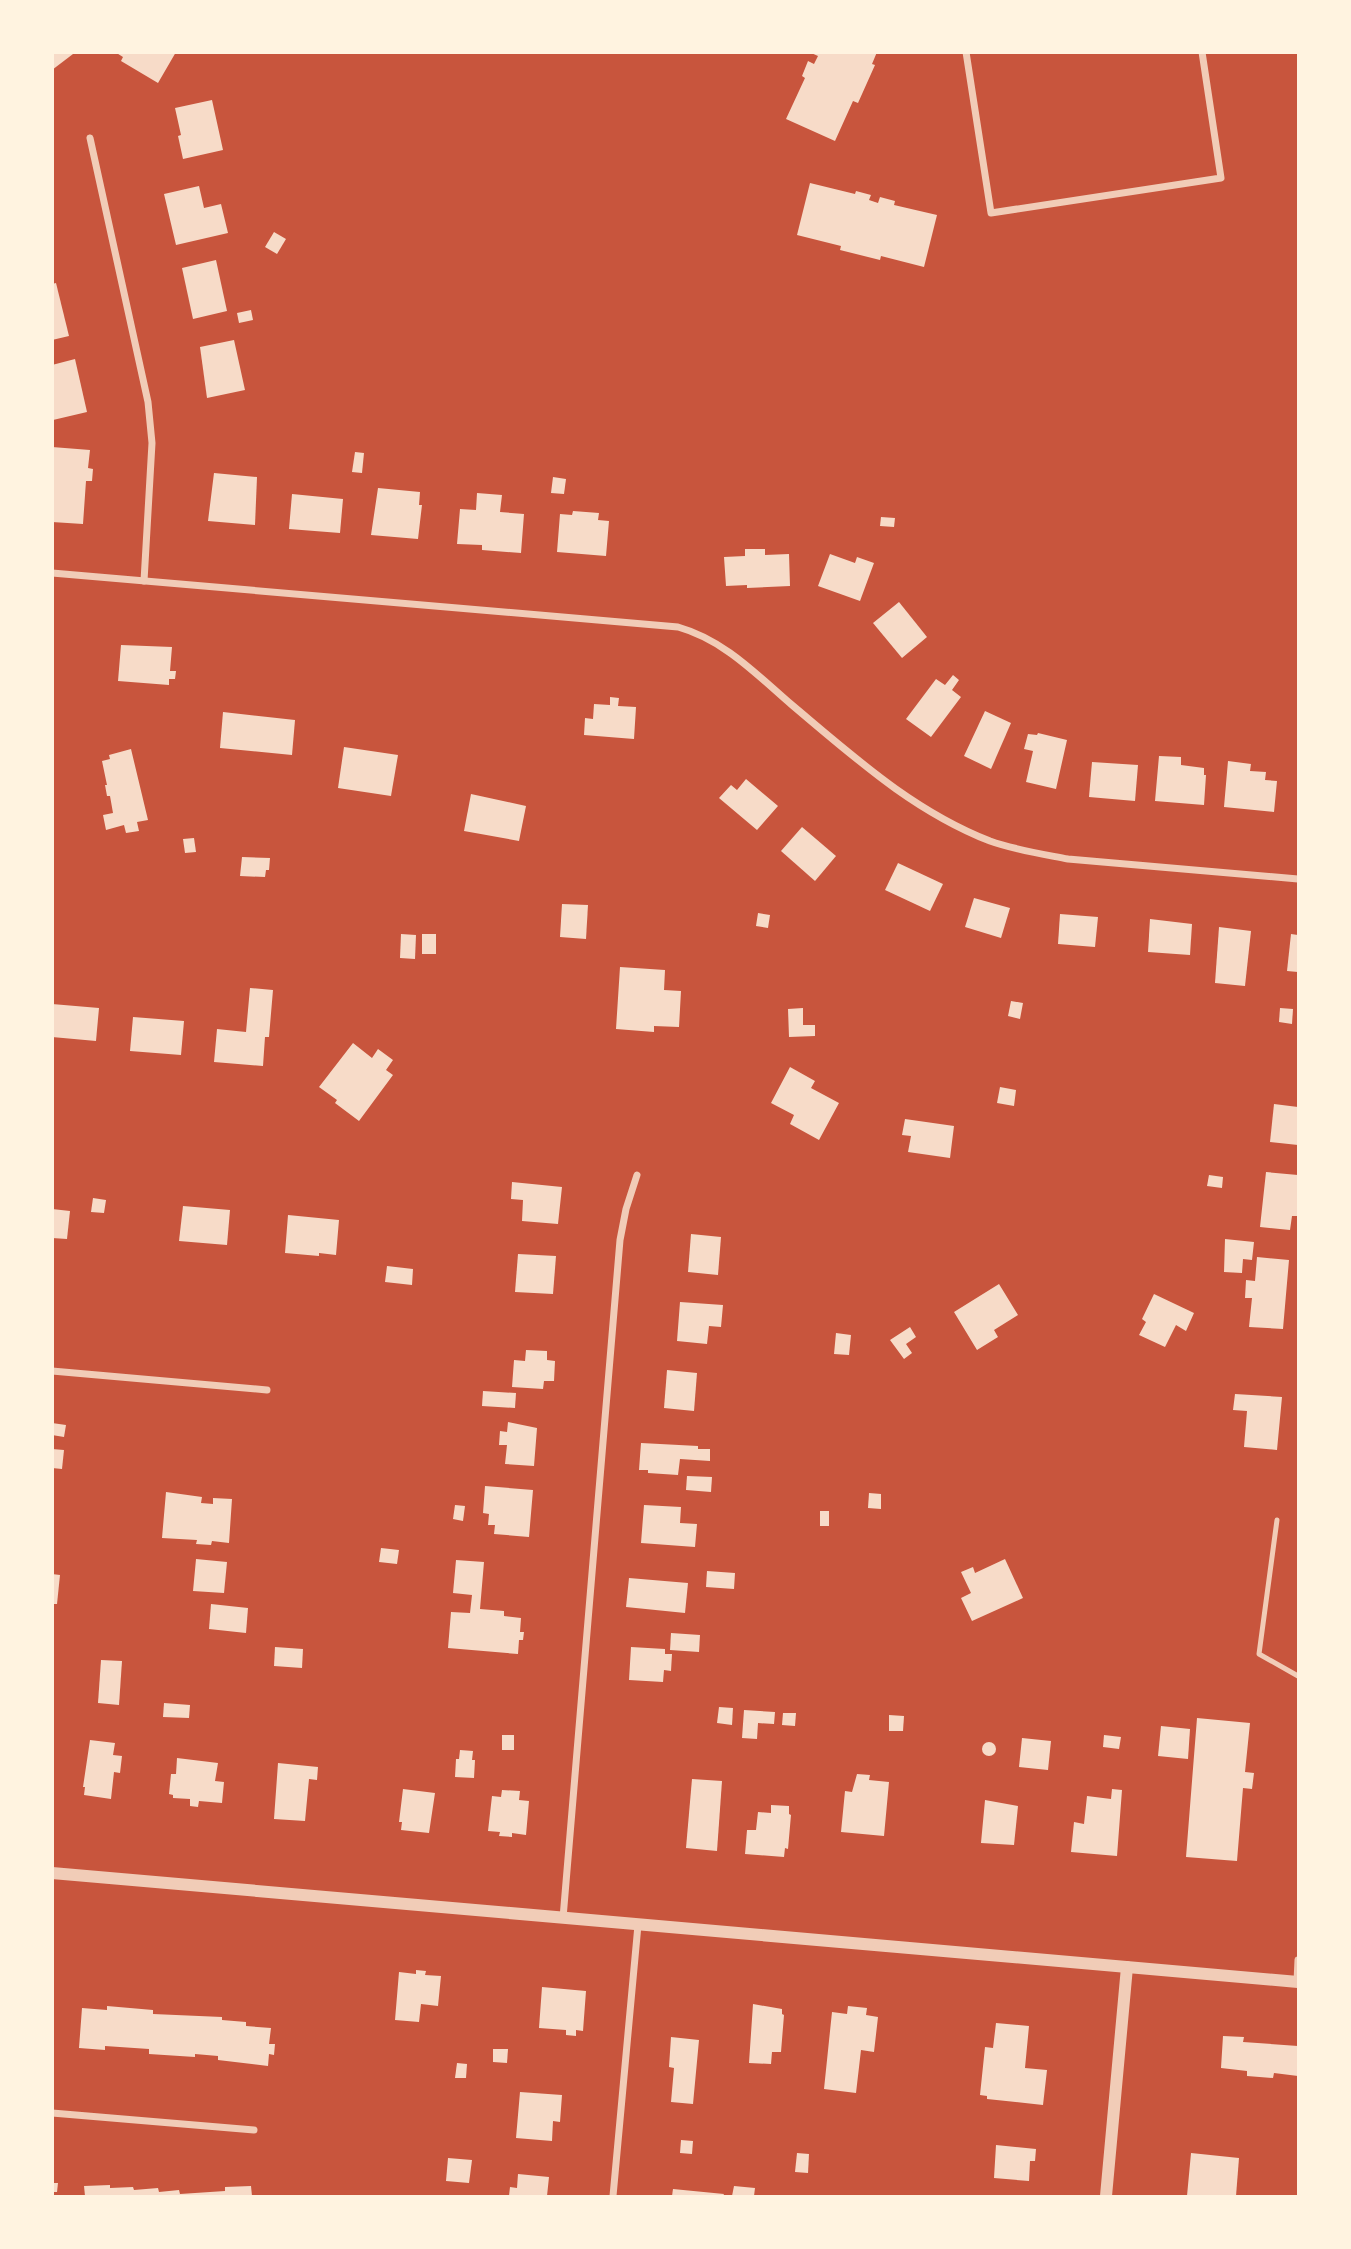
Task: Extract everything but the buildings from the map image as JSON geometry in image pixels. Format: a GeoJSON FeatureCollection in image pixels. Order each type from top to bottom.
{"type":"FeatureCollection","features":[{"type":"Feature","properties":{"kind":"street"},"geometry":{"type":"LineString","coordinates":[[967,52],[991,212],[1221,178],[1202,52]]}},
{"type":"Feature","properties":{"kind":"street"},"geometry":{"type":"LineString","coordinates":[[90,138],[148,402],[152,443],[144,581]]}},
{"type":"Feature","properties":{"kind":"street"},"geometry":{"type":"LineString","coordinates":[[52,573],[678,627],[701,634],[731,652],[875,775],[904,796],[944,820],[992,841],[1068,859],[1298,879]]}},
{"type":"Feature","properties":{"kind":"street"},"geometry":{"type":"LineString","coordinates":[[563,1918],[620,1240],[637,1175]]}},
{"type":"Feature","properties":{"kind":"street"},"geometry":{"type":"LineString","coordinates":[[52,1371],[267,1390]]}},
{"type":"Feature","properties":{"kind":"street"},"geometry":{"type":"LineString","coordinates":[[52,1873],[1298,1982],[1298,1960]]}},
{"type":"Feature","properties":{"kind":"street"},"geometry":{"type":"LineString","coordinates":[[613,2196],[638,1924]]}},
{"type":"Feature","properties":{"kind":"street"},"geometry":{"type":"LineString","coordinates":[[1106,2196],[1127,1967]]}},
{"type":"Feature","properties":{"kind":"street"},"geometry":{"type":"LineString","coordinates":[[52,2113],[254,2130]]}},
{"type":"Feature","properties":{"kind":"lane"},"geometry":{"type":"LineString","coordinates":[[1277,1520],[1259,1654],[1298,1676]]}}]}
